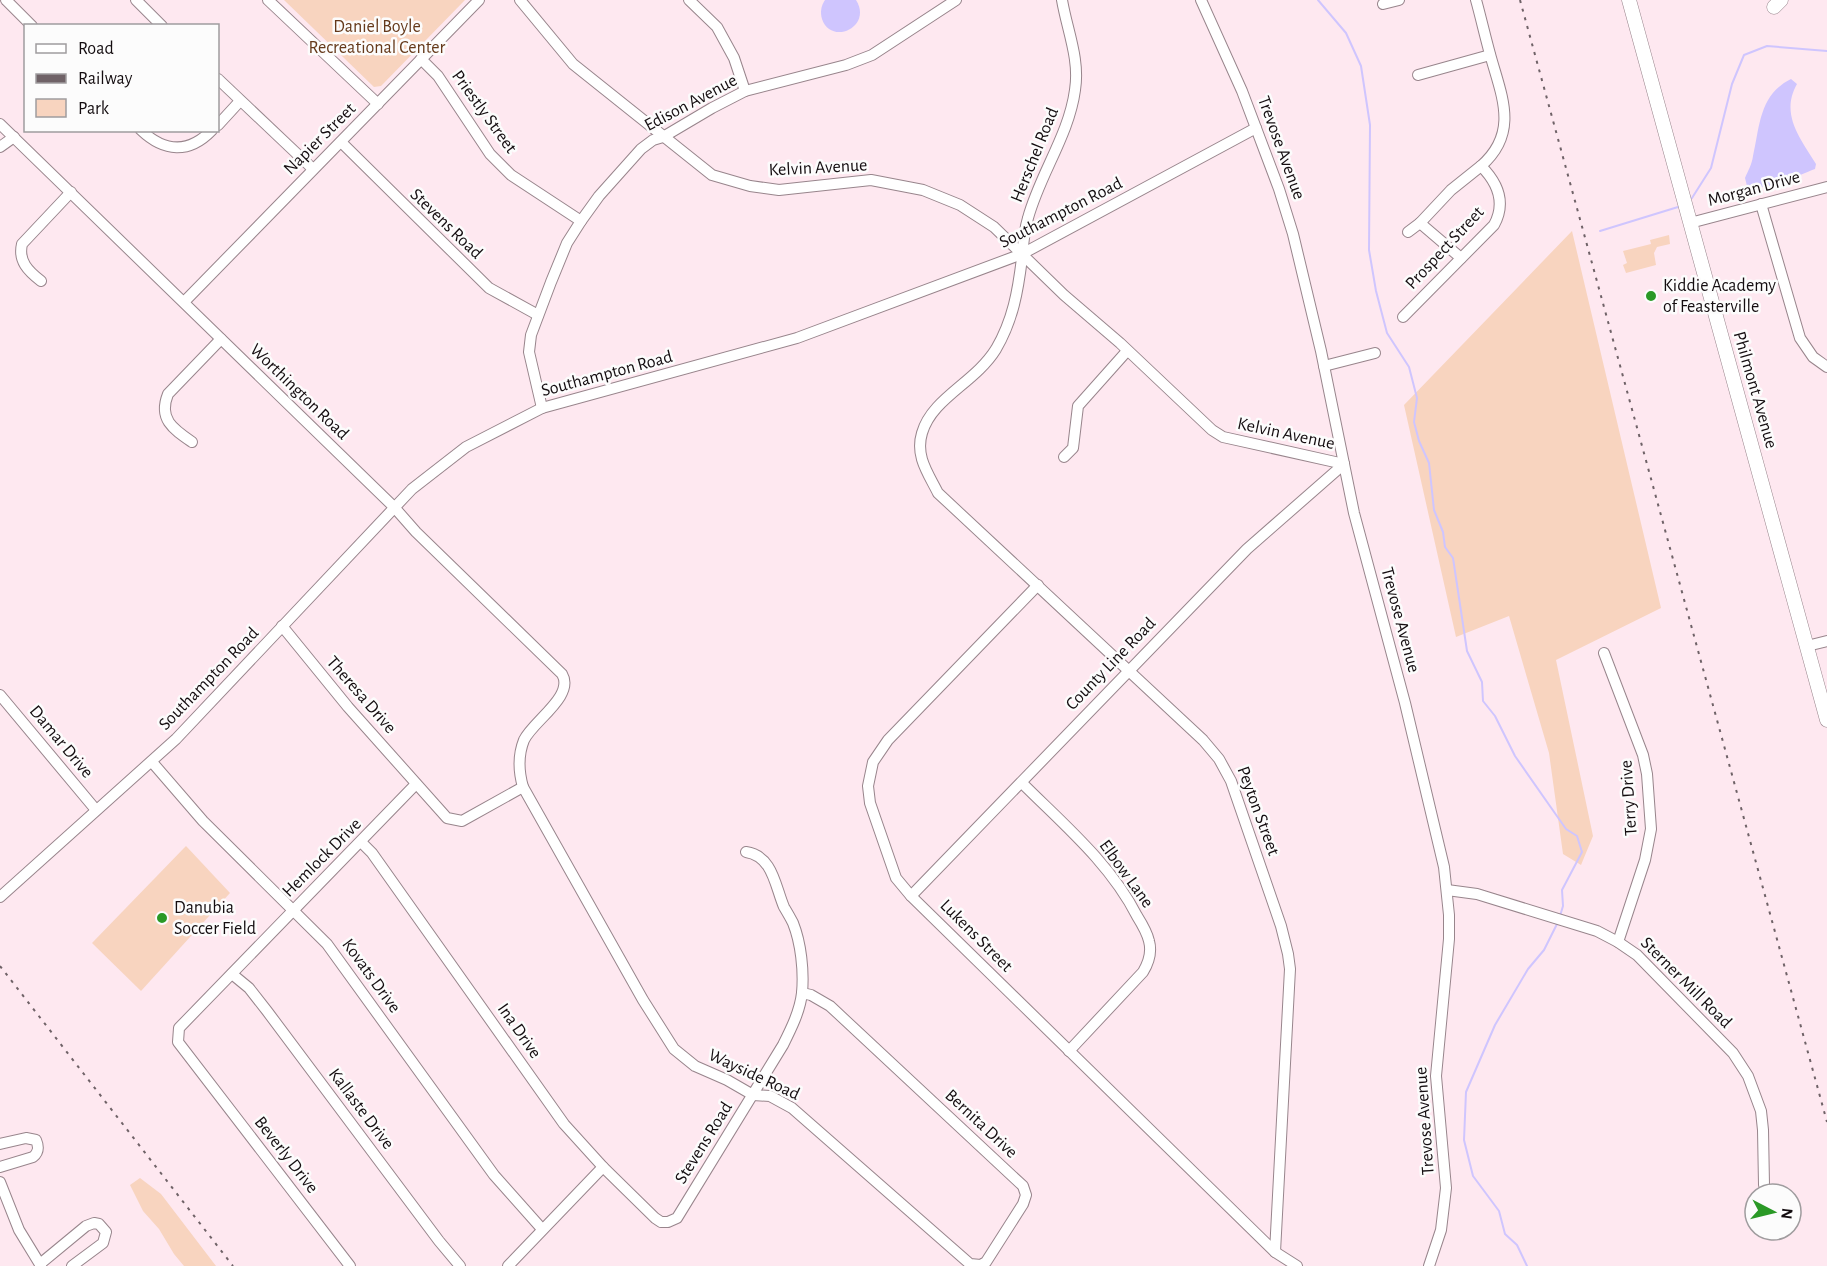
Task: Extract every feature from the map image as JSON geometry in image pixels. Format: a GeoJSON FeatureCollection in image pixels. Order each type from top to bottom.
{"type":"FeatureCollection","features":[{"type":"Feature","properties":{"kind":"main road","name":"Philmont Avenue"},"geometry":{"type":"LineString","coordinates":[[1629,0],[1827,720]]}},
{"type":"Feature","properties":{"kind":"street"},"geometry":{"type":"LineString","coordinates":[[6,0],[30,24]]}},
{"type":"Feature","properties":{"kind":"street"},"geometry":{"type":"LineString","coordinates":[[136,0],[160,24]]}},
{"type":"Feature","properties":{"kind":"street"},"geometry":{"type":"LineString","coordinates":[[268,0],[378,104]]}},
{"type":"Feature","properties":{"kind":"street","name":"Napier Street"},"geometry":{"type":"LineString","coordinates":[[184,302],[479,0]]}},
{"type":"Feature","properties":{"kind":"street","name":"Kelvin Avenue"},"geometry":{"type":"LineString","coordinates":[[520,0],[573,64],[712,175],[750,186],[779,190],[871,180],[923,190],[960,205],[994,227],[1064,295],[1212,430],[1223,437],[1344,464]]}},
{"type":"Feature","properties":{"kind":"street"},"geometry":{"type":"LineString","coordinates":[[689,0],[717,27],[734,58],[745,91]]}},
{"type":"Feature","properties":{"kind":"street","name":"Edison Avenue"},"geometry":{"type":"LineString","coordinates":[[542,408],[529,352],[531,335],[538,315],[567,243],[599,196],[641,149],[653,140],[663,137],[745,91],[846,65],[872,55],[956,0]]}},
{"type":"Feature","properties":{"kind":"street","name":"Herschel Road"},"geometry":{"type":"LineString","coordinates":[[922,432],[934,409],[978,373],[1000,343],[1015,307],[1023,237],[1028,217],[1067,124],[1076,90],[1076,68],[1062,0]]}},
{"type":"Feature","properties":{"kind":"street","name":"Trevose Avenue"},"geometry":{"type":"LineString","coordinates":[[1201,0],[1242,91],[1279,189],[1293,234],[1324,366],[1354,513],[1421,767],[1447,890],[1449,939],[1436,1076],[1446,1168],[1446,1204],[1442,1230],[1429,1266]]}},
{"type":"Feature","properties":{"kind":"street"},"geometry":{"type":"LineString","coordinates":[[1383,4],[1400,0]]}},
{"type":"Feature","properties":{"kind":"street","name":"Prospect Street"},"geometry":{"type":"LineString","coordinates":[[1408,232],[1494,152],[1504,124],[1504,102],[1476,0]]}},
{"type":"Feature","properties":{"kind":"street"},"geometry":{"type":"LineString","coordinates":[[1418,75],[1490,55]]}},
{"type":"Feature","properties":{"kind":"street","name":"Priestly Street"},"geometry":{"type":"LineString","coordinates":[[421,60],[438,76],[490,154],[511,175],[581,221]]}},
{"type":"Feature","properties":{"kind":"street"},"geometry":{"type":"LineString","coordinates":[[219,80],[313,169]]}},
{"type":"Feature","properties":{"kind":"street"},"geometry":{"type":"LineString","coordinates":[[219,123],[240,101]]}},
{"type":"Feature","properties":{"kind":"street","name":"Worthington Road"},"geometry":{"type":"LineString","coordinates":[[0,124],[394,507],[416,532],[562,674],[565,680],[560,697],[528,733],[523,743],[520,765],[523,787]]}},
{"type":"Feature","properties":{"kind":"street","name":"Southampton Road"},"geometry":{"type":"LineString","coordinates":[[0,897],[152,762],[411,489],[465,447],[542,408],[797,338],[1022,254],[1256,128]]}},
{"type":"Feature","properties":{"kind":"street"},"geometry":{"type":"LineString","coordinates":[[143,132],[158,144],[176,148],[194,144],[209,132]]}},
{"type":"Feature","properties":{"kind":"street"},"geometry":{"type":"LineString","coordinates":[[0,147],[14,137]]}},
{"type":"Feature","properties":{"kind":"street","name":"Stevens Road"},"geometry":{"type":"LineString","coordinates":[[341,142],[489,288],[538,315]]}},
{"type":"Feature","properties":{"kind":"street","name":"Prospect Street"},"geometry":{"type":"LineString","coordinates":[[1403,317],[1494,225],[1500,212],[1500,200],[1497,187],[1481,166]]}},
{"type":"Feature","properties":{"kind":"street","name":"Morgan Drive"},"geometry":{"type":"LineString","coordinates":[[1690,223],[1827,187]]}},
{"type":"Feature","properties":{"kind":"street"},"geometry":{"type":"LineString","coordinates":[[41,281],[23,262],[20,252],[22,244],[71,192]]}},
{"type":"Feature","properties":{"kind":"street"},"geometry":{"type":"LineString","coordinates":[[1761,204],[1800,338],[1813,357],[1827,367]]}},
{"type":"Feature","properties":{"kind":"street"},"geometry":{"type":"LineString","coordinates":[[1420,223],[1461,258]]}},
{"type":"Feature","properties":{"kind":"street"},"geometry":{"type":"LineString","coordinates":[[192,442],[171,426],[166,419],[165,403],[168,394],[221,339]]}},
{"type":"Feature","properties":{"kind":"street"},"geometry":{"type":"LineString","coordinates":[[1065,458],[1073,447],[1078,406],[1127,351]]}},
{"type":"Feature","properties":{"kind":"street"},"geometry":{"type":"LineString","coordinates":[[1324,366],[1375,353]]}},
{"type":"Feature","properties":{"kind":"street","name":"Peyton Street"},"geometry":{"type":"LineString","coordinates":[[922,432],[919,448],[921,459],[938,493],[1203,740],[1224,766],[1287,946],[1290,984],[1275,1252]]}},
{"type":"Feature","properties":{"kind":"street","name":"County Line Road"},"geometry":{"type":"LineString","coordinates":[[911,896],[1247,549],[1344,464]]}},
{"type":"Feature","properties":{"kind":"street","name":"Lukens Street"},"geometry":{"type":"LineString","coordinates":[[1038,585],[888,740],[873,762],[868,786],[870,803],[896,878],[911,896],[1275,1252],[1298,1266]]}},
{"type":"Feature","properties":{"kind":"street","name":"Theresa Drive"},"geometry":{"type":"LineString","coordinates":[[282,626],[416,784]]}},
{"type":"Feature","properties":{"kind":"street"},"geometry":{"type":"LineString","coordinates":[[1807,646],[1827,640]]}},
{"type":"Feature","properties":{"kind":"street","name":"Terry Drive"},"geometry":{"type":"LineString","coordinates":[[1604,653],[1643,755],[1647,774],[1650,829],[1645,860],[1618,942]]}},
{"type":"Feature","properties":{"kind":"street","name":"Damar Drive"},"geometry":{"type":"LineString","coordinates":[[0,695],[96,810]]}},
{"type":"Feature","properties":{"kind":"street","name":"Kovats Drive"},"geometry":{"type":"LineString","coordinates":[[152,762],[203,821],[327,944],[494,1175],[542,1229]]}},
{"type":"Feature","properties":{"kind":"street","name":"Elbow Lane"},"geometry":{"type":"LineString","coordinates":[[1022,783],[1092,853],[1111,876],[1135,912],[1149,942],[1149,958],[1143,972],[1069,1051]]}},
{"type":"Feature","properties":{"kind":"street"},"geometry":{"type":"LineString","coordinates":[[416,784],[447,818],[458,822],[523,787]]}},
{"type":"Feature","properties":{"kind":"street","name":"Hemlock Drive"},"geometry":{"type":"LineString","coordinates":[[195,1063],[178,1042],[179,1028],[416,784]]}},
{"type":"Feature","properties":{"kind":"street","name":"Wayside Road"},"geometry":{"type":"LineString","coordinates":[[523,787],[643,1000],[674,1049],[695,1066],[753,1095],[770,1096],[792,1108],[938,1236]]}},
{"type":"Feature","properties":{"kind":"street","name":"Ina Drive"},"geometry":{"type":"LineString","coordinates":[[361,842],[372,853],[564,1124],[603,1167],[655,1218],[667,1222]]}},
{"type":"Feature","properties":{"kind":"street","name":"Stevens Road"},"geometry":{"type":"LineString","coordinates":[[667,1222],[677,1218],[753,1095],[786,1039],[802,993],[802,965],[794,924],[769,868],[758,856],[746,852]]}},
{"type":"Feature","properties":{"kind":"street","name":"Sterner Mill Road"},"geometry":{"type":"LineString","coordinates":[[1447,890],[1477,894],[1597,932],[1618,942],[1648,966],[1733,1053],[1744,1068],[1756,1093],[1761,1111],[1764,1130],[1764,1182]]}},
{"type":"Feature","properties":{"kind":"street","name":"Kallaste Drive"},"geometry":{"type":"LineString","coordinates":[[232,974],[249,988],[267,1011],[460,1266]]}},
{"type":"Feature","properties":{"kind":"street","name":"Bernita Drive"},"geometry":{"type":"LineString","coordinates":[[802,993],[811,995],[830,1006],[1023,1186],[1026,1195],[1023,1204],[986,1262],[981,1265],[970,1264],[938,1236]]}},
{"type":"Feature","properties":{"kind":"street","name":"Beverly Drive"},"geometry":{"type":"LineString","coordinates":[[195,1063],[350,1266]]}},
{"type":"Feature","properties":{"kind":"street"},"geometry":{"type":"LineString","coordinates":[[0,1144],[30,1137],[36,1140],[38,1148],[37,1154],[33,1157],[0,1167]]}},
{"type":"Feature","properties":{"kind":"street"},"geometry":{"type":"LineString","coordinates":[[508,1266],[603,1167]]}},
{"type":"Feature","properties":{"kind":"street"},"geometry":{"type":"LineString","coordinates":[[0,1182],[15,1221],[40,1265],[86,1226],[99,1224],[106,1232],[103,1243],[72,1266]]}},
{"type":"Feature","properties":{"kind":"green space","name":"Daniel Boyle Recreational Center"},"geometry":{"type":"Polygon","coordinates":[[[284,0],[465,0],[381,86],[374,87],[284,0]]]}},
{"type":"Feature","properties":{"kind":"green space"},"geometry":{"type":"Polygon","coordinates":[[[1572,231],[1661,608],[1556,660],[1593,836],[1581,865],[1563,854],[1549,753],[1509,616],[1456,637],[1404,405],[1572,231]]]}},
{"type":"Feature","properties":{"kind":"green space"},"geometry":{"type":"Polygon","coordinates":[[[1669,235],[1670,244],[1657,247],[1654,253],[1656,265],[1626,273],[1623,265],[1627,263],[1623,251],[1651,244],[1650,240],[1669,235]]]}},
{"type":"Feature","properties":{"kind":"green space","name":"Danubia Soccer Field"},"geometry":{"type":"Polygon","coordinates":[[[186,846],[230,893],[141,991],[92,943],[186,846]]]}},
{"type":"Feature","properties":{"kind":"green space"},"geometry":{"type":"Polygon","coordinates":[[[140,1178],[161,1194],[216,1266],[184,1266],[159,1229],[143,1211],[130,1185],[140,1178]]]}},
{"type":"Feature","properties":{"kind":"shaded area"},"geometry":{"type":"Polygon","coordinates":[[[825,0],[856,0],[860,10],[855,25],[841,32],[827,27],[821,14],[825,0]]]}},
{"type":"Feature","properties":{"kind":"shaded area"},"geometry":{"type":"Polygon","coordinates":[[[1791,79],[1797,84],[1792,95],[1791,116],[1798,135],[1816,164],[1815,169],[1771,185],[1754,188],[1747,186],[1745,178],[1752,162],[1767,102],[1780,86],[1791,79]]]}},
{"type":"Feature","properties":{"kind":"waterway"},"geometry":{"type":"LineString","coordinates":[[1318,0],[1346,33],[1361,66],[1370,125],[1369,250],[1376,291],[1387,333],[1409,367],[1417,398],[1414,422],[1419,441],[1429,463],[1434,510],[1443,532],[1445,547],[1453,558],[1467,651],[1482,682],[1483,701],[1495,716],[1515,756],[1566,829],[1577,836],[1582,852],[1562,890],[1563,906],[1560,916]]}},
{"type":"Feature","properties":{"kind":"waterway"},"geometry":{"type":"LineString","coordinates":[[1692,198],[1711,168],[1732,84],[1744,55],[1767,46],[1827,51]]}},
{"type":"Feature","properties":{"kind":"waterway"},"geometry":{"type":"LineString","coordinates":[[1600,231],[1678,207]]}},
{"type":"Feature","properties":{"kind":"waterway"},"geometry":{"type":"LineString","coordinates":[[1527,1266],[1517,1245],[1505,1234],[1499,1211],[1473,1176],[1464,1140],[1466,1092],[1495,1025],[1528,969],[1544,950],[1557,924]]}},
{"type":"Feature","properties":{"kind":"railway"},"geometry":{"type":"LineString","coordinates":[[1520,0],[1827,1122]]}},
{"type":"Feature","properties":{"kind":"railway"},"geometry":{"type":"LineString","coordinates":[[0,966],[233,1266]]}},
{"type":"Feature","properties":{"kind":"place","name":"Kiddie Academy of Feasterville"},"geometry":{"type":"Point","coordinates":[1651,296]}},
{"type":"Feature","properties":{"kind":"place","name":"Danubia Soccer Field"},"geometry":{"type":"Point","coordinates":[162,918]}}]}
